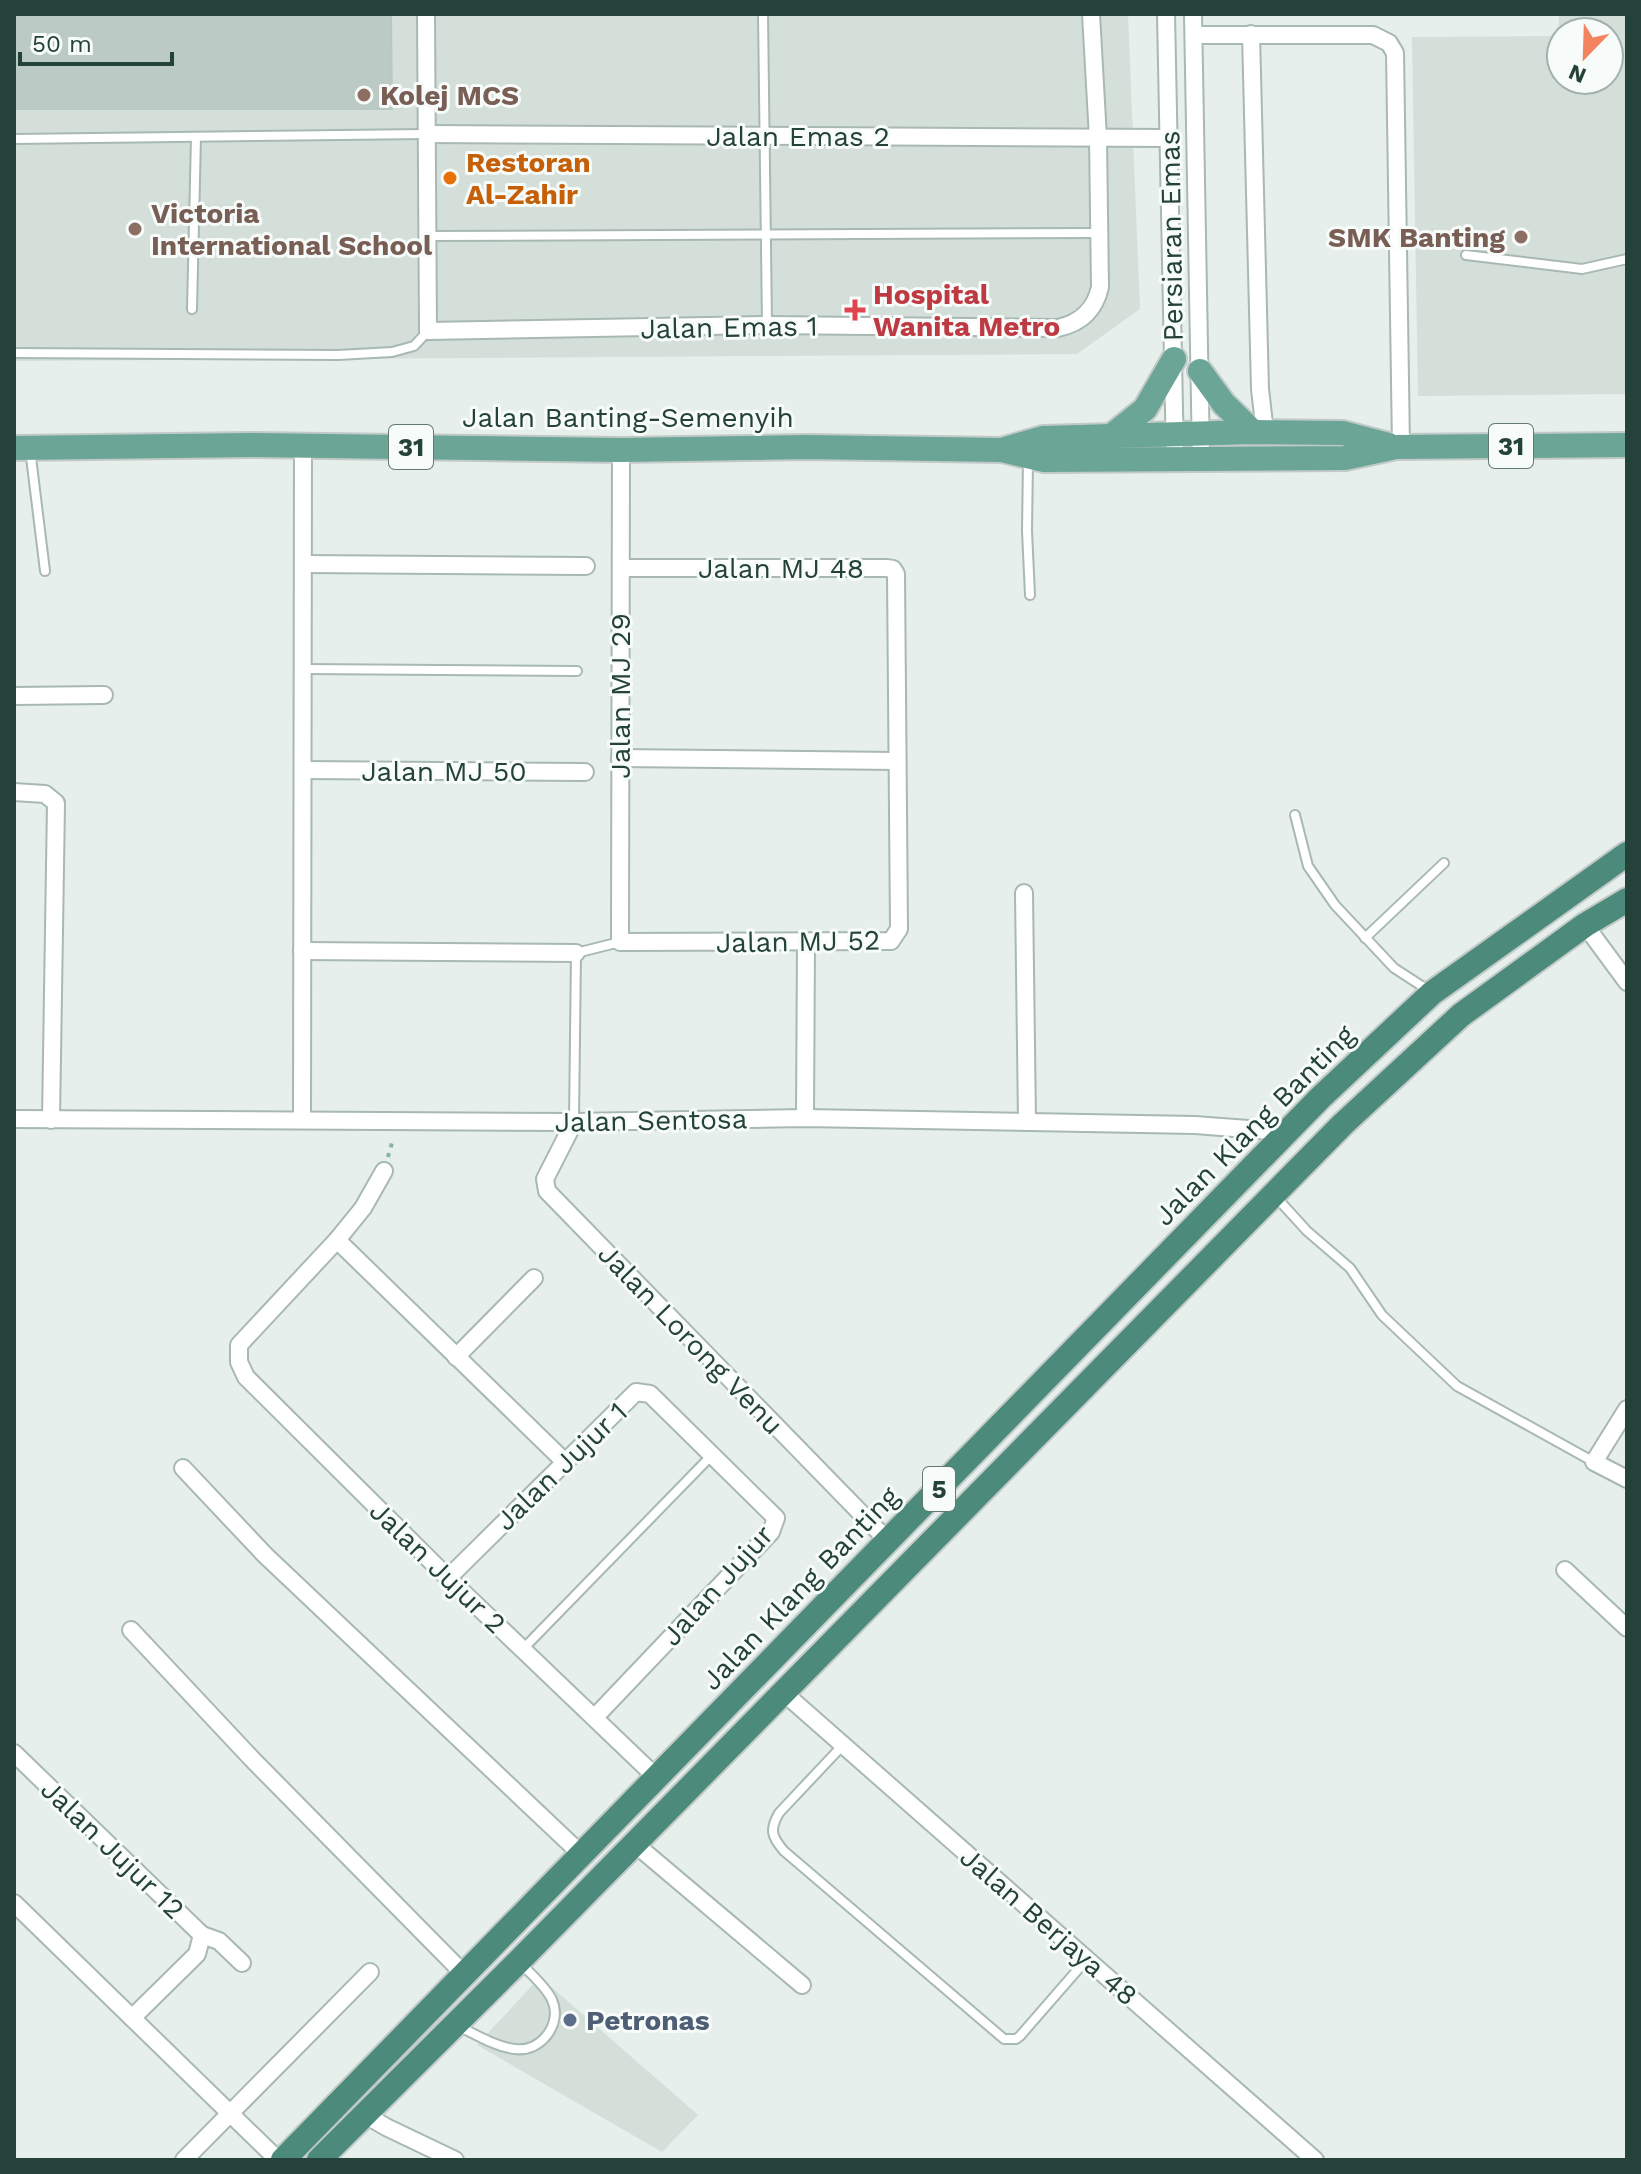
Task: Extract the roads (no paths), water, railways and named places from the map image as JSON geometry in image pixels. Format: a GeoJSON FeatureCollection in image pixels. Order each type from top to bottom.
{"type":"FeatureCollection","features":[{"type":"Feature","properties":{"kind":"highway","name":"Jalan Klang Banting"},"geometry":{"type":"LineString","coordinates":[[280,2160],[1287,1132],[1432,993],[1627,854]]}},
{"type":"Feature","properties":{"kind":"highway","name":"5"},"geometry":{"type":"LineString","coordinates":[[319,2160],[454,2024],[640,1848],[784,1693],[1343,1124],[1461,1015],[1585,925],[1627,900]]}},
{"type":"Feature","properties":{"kind":"main road"},"geometry":{"type":"LineString","coordinates":[[1110,437],[1145,409],[1174,359]]}},
{"type":"Feature","properties":{"kind":"main road"},"geometry":{"type":"LineString","coordinates":[[1200,371],[1224,404],[1259,432]]}},
{"type":"Feature","properties":{"kind":"main road","name":"Jalan Banting-Semenyih"},"geometry":{"type":"LineString","coordinates":[[22,448],[303,446],[621,450],[807,447],[1002,450],[1044,460],[1175,446],[1201,433],[1259,432],[1343,433],[1398,446]]}},
{"type":"Feature","properties":{"kind":"main road","name":"Jalan Banting-Semenyih"},"geometry":{"type":"LineString","coordinates":[[1002,450],[1043,438],[1110,437],[1175,446],[1201,458],[1345,458],[1398,446],[1627,445]]}},
{"type":"Feature","properties":{"kind":"street"},"geometry":{"type":"LineString","coordinates":[[426,14],[428,331]]}},
{"type":"Feature","properties":{"kind":"street","name":"Jalan Emas 1"},"geometry":{"type":"LineString","coordinates":[[428,331],[767,325],[1058,328],[1070,325],[1089,313],[1100,287],[1098,138],[1091,14]]}},
{"type":"Feature","properties":{"kind":"street","name":"Persiaran Emas"},"geometry":{"type":"LineString","coordinates":[[1166,14],[1175,446]]}},
{"type":"Feature","properties":{"kind":"street","name":"Persiaran Emas"},"geometry":{"type":"LineString","coordinates":[[1193,14],[1201,458]]}},
{"type":"Feature","properties":{"kind":"street"},"geometry":{"type":"LineString","coordinates":[[1251,34],[1259,432]]}},
{"type":"Feature","properties":{"kind":"street"},"geometry":{"type":"LineString","coordinates":[[1194,35],[1373,35],[1389,43],[1395,53],[1398,446]]}},
{"type":"Feature","properties":{"kind":"street","name":"Jalan Emas 2"},"geometry":{"type":"LineString","coordinates":[[426,134],[1169,138]]}},
{"type":"Feature","properties":{"kind":"street"},"geometry":{"type":"LineString","coordinates":[[302,1120],[303,446]]}},
{"type":"Feature","properties":{"kind":"street","name":"Jalan MJ 29"},"geometry":{"type":"LineString","coordinates":[[620,942],[621,450]]}},
{"type":"Feature","properties":{"kind":"street"},"geometry":{"type":"LineString","coordinates":[[303,564],[586,566]]}},
{"type":"Feature","properties":{"kind":"street","name":"Jalan MJ 48"},"geometry":{"type":"LineString","coordinates":[[621,568],[893,569],[896,574],[897,761]]}},
{"type":"Feature","properties":{"kind":"street"},"geometry":{"type":"LineString","coordinates":[[14,696],[104,695]]}},
{"type":"Feature","properties":{"kind":"street"},"geometry":{"type":"LineString","coordinates":[[620,758],[897,761]]}},
{"type":"Feature","properties":{"kind":"street","name":"Jalan MJ 52"},"geometry":{"type":"LineString","coordinates":[[620,942],[891,941],[899,929],[897,761]]}},
{"type":"Feature","properties":{"kind":"street","name":"Jalan MJ 50"},"geometry":{"type":"LineString","coordinates":[[303,770],[585,772]]}},
{"type":"Feature","properties":{"kind":"street"},"geometry":{"type":"LineString","coordinates":[[14,792],[45,794],[56,803],[51,1120]]}},
{"type":"Feature","properties":{"kind":"street"},"geometry":{"type":"LineString","coordinates":[[1024,893],[1027,1122]]}},
{"type":"Feature","properties":{"kind":"street"},"geometry":{"type":"LineString","coordinates":[[1585,925],[1627,982]]}},
{"type":"Feature","properties":{"kind":"street"},"geometry":{"type":"LineString","coordinates":[[805,1118],[806,943]]}},
{"type":"Feature","properties":{"kind":"street"},"geometry":{"type":"LineString","coordinates":[[302,951],[576,953]]}},
{"type":"Feature","properties":{"kind":"street","name":"Jalan Sentosa"},"geometry":{"type":"LineString","coordinates":[[14,1119],[574,1122],[805,1118],[1195,1125],[1287,1132]]}},
{"type":"Feature","properties":{"kind":"street","name":"Jalan Lorong Venu"},"geometry":{"type":"LineString","coordinates":[[574,1122],[545,1179],[547,1191],[888,1541]]}},
{"type":"Feature","properties":{"kind":"street"},"geometry":{"type":"LineString","coordinates":[[384,1171],[363,1208],[337,1240],[565,1462]]}},
{"type":"Feature","properties":{"kind":"street","name":"Jalan Jujur 2"},"geometry":{"type":"LineString","coordinates":[[337,1240],[239,1345],[239,1362],[246,1377],[448,1578],[657,1778]]}},
{"type":"Feature","properties":{"kind":"street"},"geometry":{"type":"LineString","coordinates":[[456,1357],[534,1278]]}},
{"type":"Feature","properties":{"kind":"street","name":"Jalan Jujur 1"},"geometry":{"type":"LineString","coordinates":[[448,1578],[636,1392],[650,1394],[713,1455]]}},
{"type":"Feature","properties":{"kind":"street"},"geometry":{"type":"LineString","coordinates":[[1627,1409],[1594,1462],[1627,1479]]}},
{"type":"Feature","properties":{"kind":"street","name":"Jalan Jujur"},"geometry":{"type":"LineString","coordinates":[[595,1717],[771,1532],[776,1518],[713,1455]]}},
{"type":"Feature","properties":{"kind":"street"},"geometry":{"type":"LineString","coordinates":[[183,1468],[265,1555],[581,1854]]}},
{"type":"Feature","properties":{"kind":"street"},"geometry":{"type":"LineString","coordinates":[[1565,1570],[1627,1628]]}},
{"type":"Feature","properties":{"kind":"street"},"geometry":{"type":"LineString","coordinates":[[131,1630],[252,1759],[464,1974]]}},
{"type":"Feature","properties":{"kind":"street","name":"Jalan Berjaya 48"},"geometry":{"type":"LineString","coordinates":[[784,1693],[1315,2160]]}},
{"type":"Feature","properties":{"kind":"street","name":"Jalan Jujur 12"},"geometry":{"type":"LineString","coordinates":[[14,1753],[202,1935],[197,1954],[132,2018]]}},
{"type":"Feature","properties":{"kind":"street"},"geometry":{"type":"LineString","coordinates":[[640,1848],[802,1985]]}},
{"type":"Feature","properties":{"kind":"street"},"geometry":{"type":"LineString","coordinates":[[14,1903],[280,2160]]}},
{"type":"Feature","properties":{"kind":"street"},"geometry":{"type":"LineString","coordinates":[[202,1935],[219,1941],[242,1963]]}},
{"type":"Feature","properties":{"kind":"street"},"geometry":{"type":"LineString","coordinates":[[184,2160],[370,1972]]}},
{"type":"Feature","properties":{"kind":"street"},"geometry":{"type":"LineString","coordinates":[[364,2114],[455,2160]]}},
{"type":"Feature","properties":{"kind":"lane"},"geometry":{"type":"LineString","coordinates":[[763,14],[767,325]]}},
{"type":"Feature","properties":{"kind":"lane"},"geometry":{"type":"LineString","coordinates":[[14,139],[426,134]]}},
{"type":"Feature","properties":{"kind":"lane"},"geometry":{"type":"LineString","coordinates":[[192,309],[196,137]]}},
{"type":"Feature","properties":{"kind":"lane"},"geometry":{"type":"LineString","coordinates":[[427,236],[1099,233]]}},
{"type":"Feature","properties":{"kind":"lane"},"geometry":{"type":"LineString","coordinates":[[1466,255],[1582,269],[1627,259]]}},
{"type":"Feature","properties":{"kind":"lane"},"geometry":{"type":"LineString","coordinates":[[14,353],[338,355],[392,352],[414,346],[428,331]]}},
{"type":"Feature","properties":{"kind":"lane"},"geometry":{"type":"LineString","coordinates":[[22,448],[45,571]]}},
{"type":"Feature","properties":{"kind":"lane"},"geometry":{"type":"LineString","coordinates":[[1028,456],[1030,595]]}},
{"type":"Feature","properties":{"kind":"lane"},"geometry":{"type":"LineString","coordinates":[[303,669],[577,671]]}},
{"type":"Feature","properties":{"kind":"lane"},"geometry":{"type":"LineString","coordinates":[[1295,815],[1308,866],[1335,905],[1394,968],[1432,993]]}},
{"type":"Feature","properties":{"kind":"lane"},"geometry":{"type":"LineString","coordinates":[[1365,938],[1444,863]]}},
{"type":"Feature","properties":{"kind":"lane"},"geometry":{"type":"LineString","coordinates":[[574,1122],[576,953],[620,942]]}},
{"type":"Feature","properties":{"kind":"lane"},"geometry":{"type":"LineString","coordinates":[[1274,1194],[1307,1231],[1350,1268],[1382,1315],[1457,1386],[1594,1462]]}},
{"type":"Feature","properties":{"kind":"lane"},"geometry":{"type":"LineString","coordinates":[[523,1649],[713,1455]]}},
{"type":"Feature","properties":{"kind":"lane"},"geometry":{"type":"LineString","coordinates":[[843,1745],[773,1823],[771,1832],[774,1839],[796,1861],[1004,2039],[1020,2036],[1087,1959]]}},
{"type":"Feature","properties":{"kind":"lane"},"geometry":{"type":"LineString","coordinates":[[454,2024],[515,2050],[539,2044],[550,2031],[554,2018],[552,2000],[519,1961]]}},
{"type":"Feature","properties":{"kind":"place","name":"Kolej MCS"},"geometry":{"type":"Point","coordinates":[364,95]}},
{"type":"Feature","properties":{"kind":"place","name":"Restoran Al-Zahir"},"geometry":{"type":"Point","coordinates":[450,178]}},
{"type":"Feature","properties":{"kind":"place","name":"Victoria International School"},"geometry":{"type":"Point","coordinates":[135,229]}},
{"type":"Feature","properties":{"kind":"place","name":"SMK Banting"},"geometry":{"type":"Point","coordinates":[1521,237]}},
{"type":"Feature","properties":{"kind":"place","name":"Hospital Wanita Metro"},"geometry":{"type":"Point","coordinates":[855,310]}},
{"type":"Feature","properties":{"kind":"place","name":"Petronas"},"geometry":{"type":"Point","coordinates":[570,2020]}}]}
